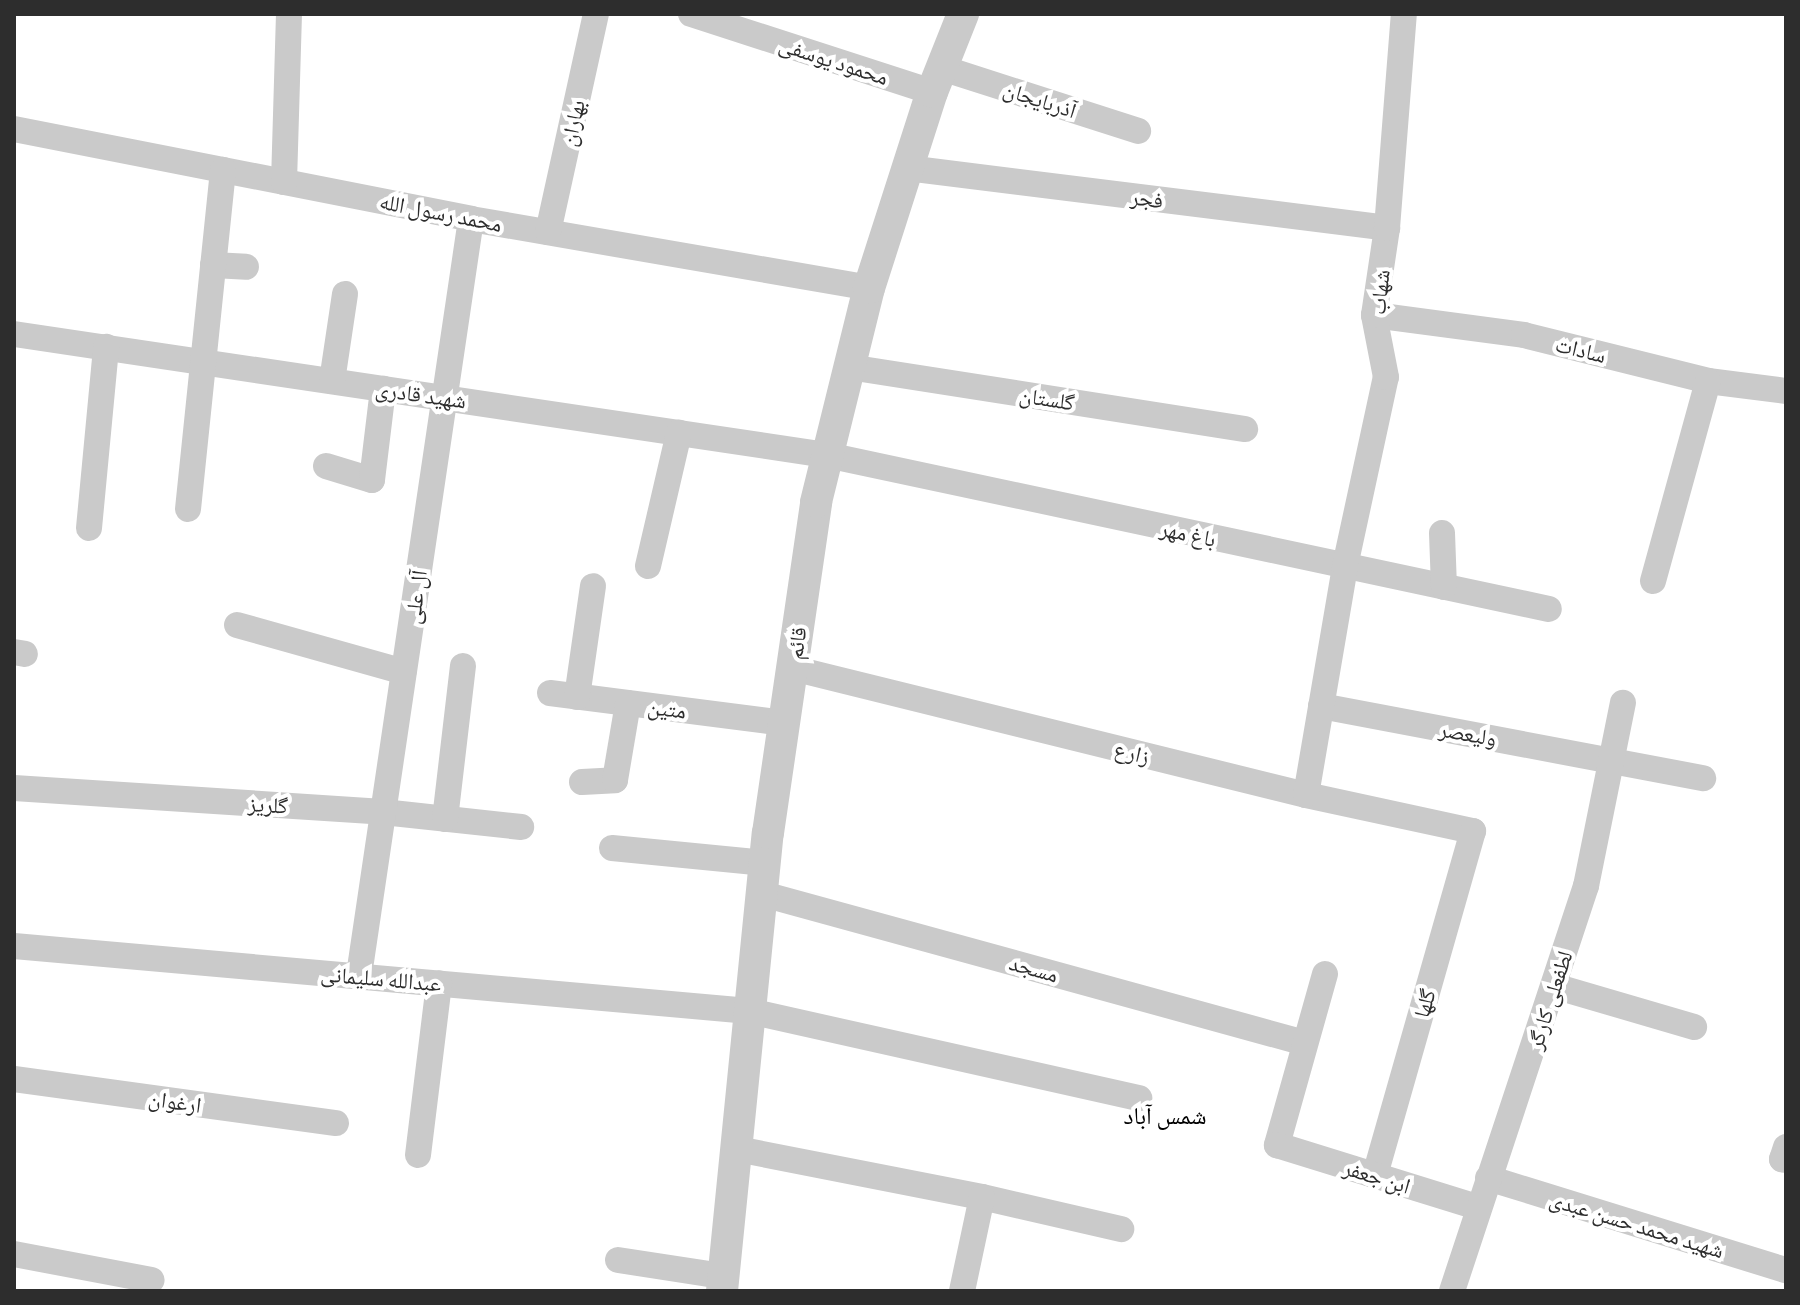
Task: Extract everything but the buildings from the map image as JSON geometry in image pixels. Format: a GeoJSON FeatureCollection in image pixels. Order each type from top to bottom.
{"type":"FeatureCollection","features":[{"type":"Feature","properties":{"kind":"street"},"geometry":{"type":"LineString","coordinates":[[284,182],[289,14]]}},
{"type":"Feature","properties":{"kind":"street","name":"بهاران"},"geometry":{"type":"LineString","coordinates":[[548,232],[596,14]]}},
{"type":"Feature","properties":{"kind":"street","name":"محمود یوسفی"},"geometry":{"type":"LineString","coordinates":[[691,14],[937,80]]}},
{"type":"Feature","properties":{"kind":"street","name":"قائم"},"geometry":{"type":"LineString","coordinates":[[722,1284],[764,878],[816,502],[869,288],[937,80],[963,14]]}},
{"type":"Feature","properties":{"kind":"street","name":"شهاب"},"geometry":{"type":"LineString","coordinates":[[1321,706],[1345,566],[1386,377],[1374,315],[1387,228],[1404,14]]}},
{"type":"Feature","properties":{"kind":"street","name":"آذربایجان"},"geometry":{"type":"LineString","coordinates":[[937,80],[1138,131]]}},
{"type":"Feature","properties":{"kind":"street","name":"محمد رسول الله"},"geometry":{"type":"LineString","coordinates":[[14,129],[471,219],[869,288]]}},
{"type":"Feature","properties":{"kind":"street","name":"فجر"},"geometry":{"type":"LineString","coordinates":[[907,168],[1387,228]]}},
{"type":"Feature","properties":{"kind":"street"},"geometry":{"type":"LineString","coordinates":[[188,509],[223,170]]}},
{"type":"Feature","properties":{"kind":"street","name":"آل علی"},"geometry":{"type":"LineString","coordinates":[[359,975],[471,219]]}},
{"type":"Feature","properties":{"kind":"street"},"geometry":{"type":"LineString","coordinates":[[213,265],[246,267]]}},
{"type":"Feature","properties":{"kind":"street"},"geometry":{"type":"LineString","coordinates":[[332,381],[345,294]]}},
{"type":"Feature","properties":{"kind":"street","name":"سادات"},"geometry":{"type":"LineString","coordinates":[[1374,315],[1524,335],[1708,381],[1786,391]]}},
{"type":"Feature","properties":{"kind":"street","name":"شهید قادری"},"geometry":{"type":"LineString","coordinates":[[14,334],[827,455]]}},
{"type":"Feature","properties":{"kind":"street"},"geometry":{"type":"LineString","coordinates":[[89,528],[106,347]]}},
{"type":"Feature","properties":{"kind":"street","name":"گلستان"},"geometry":{"type":"LineString","coordinates":[[849,367],[1245,429]]}},
{"type":"Feature","properties":{"kind":"street"},"geometry":{"type":"LineString","coordinates":[[1653,581],[1708,381]]}},
{"type":"Feature","properties":{"kind":"street"},"geometry":{"type":"LineString","coordinates":[[326,466],[372,480],[383,389]]}},
{"type":"Feature","properties":{"kind":"street"},"geometry":{"type":"LineString","coordinates":[[648,566],[679,433]]}},
{"type":"Feature","properties":{"kind":"street","name":"باغ مهر"},"geometry":{"type":"LineString","coordinates":[[827,455],[1549,609]]}},
{"type":"Feature","properties":{"kind":"street"},"geometry":{"type":"LineString","coordinates":[[1442,533],[1444,587]]}},
{"type":"Feature","properties":{"kind":"street"},"geometry":{"type":"LineString","coordinates":[[577,697],[593,586]]}},
{"type":"Feature","properties":{"kind":"street"},"geometry":{"type":"LineString","coordinates":[[237,625],[404,672]]}},
{"type":"Feature","properties":{"kind":"street"},"geometry":{"type":"LineString","coordinates":[[445,819],[463,666]]}},
{"type":"Feature","properties":{"kind":"street","name":"زارع"},"geometry":{"type":"LineString","coordinates":[[792,668],[1306,795],[1473,831]]}},
{"type":"Feature","properties":{"kind":"street","name":"متین"},"geometry":{"type":"LineString","coordinates":[[550,693],[784,723]]}},
{"type":"Feature","properties":{"kind":"street"},"geometry":{"type":"LineString","coordinates":[[582,782],[615,780],[628,703]]}},
{"type":"Feature","properties":{"kind":"street","name":"لطفعلی کارگر"},"geometry":{"type":"LineString","coordinates":[[1452,1291],[1477,1207],[1586,886],[1623,703]]}},
{"type":"Feature","properties":{"kind":"street"},"geometry":{"type":"LineString","coordinates":[[1306,795],[1321,706]]}},
{"type":"Feature","properties":{"kind":"street","name":"ولیعصر"},"geometry":{"type":"LineString","coordinates":[[1321,706],[1703,778]]}},
{"type":"Feature","properties":{"kind":"street","name":"گلریز"},"geometry":{"type":"LineString","coordinates":[[14,788],[383,812],[521,827]]}},
{"type":"Feature","properties":{"kind":"street","name":"گلها"},"geometry":{"type":"LineString","coordinates":[[1375,1175],[1473,831]]}},
{"type":"Feature","properties":{"kind":"street","name":"مسجد"},"geometry":{"type":"LineString","coordinates":[[612,848],[764,878],[1305,1043]]}},
{"type":"Feature","properties":{"kind":"street","name":"عبدالله سلیمانی"},"geometry":{"type":"LineString","coordinates":[[14,946],[749,1011],[1139,1098]]}},
{"type":"Feature","properties":{"kind":"street"},"geometry":{"type":"LineString","coordinates":[[1305,1043],[1325,974]]}},
{"type":"Feature","properties":{"kind":"street"},"geometry":{"type":"LineString","coordinates":[[418,1155],[439,983]]}},
{"type":"Feature","properties":{"kind":"street"},"geometry":{"type":"LineString","coordinates":[[1554,986],[1694,1027]]}},
{"type":"Feature","properties":{"kind":"street","name":"ابن جعفر"},"geometry":{"type":"LineString","coordinates":[[1305,1043],[1277,1145],[1477,1207]]}},
{"type":"Feature","properties":{"kind":"street","name":"ارغوان"},"geometry":{"type":"LineString","coordinates":[[14,1079],[336,1123]]}},
{"type":"Feature","properties":{"kind":"street"},"geometry":{"type":"LineString","coordinates":[[1786,1147],[1782,1159],[1786,1160]]}},
{"type":"Feature","properties":{"kind":"street"},"geometry":{"type":"LineString","coordinates":[[737,1149],[982,1197],[1121,1229]]}},
{"type":"Feature","properties":{"kind":"street","name":"شهید محمد حسن عبدی"},"geometry":{"type":"LineString","coordinates":[[1488,1178],[1786,1270]]}},
{"type":"Feature","properties":{"kind":"street"},"geometry":{"type":"LineString","coordinates":[[962,1291],[982,1197]]}},
{"type":"Feature","properties":{"kind":"street"},"geometry":{"type":"LineString","coordinates":[[14,1254],[152,1280]]}},
{"type":"Feature","properties":{"kind":"street"},"geometry":{"type":"LineString","coordinates":[[618,1260],[722,1284]]}},
{"type":"Feature","properties":{"kind":"district","name":"شمس آباد"},"geometry":{"type":"Point","coordinates":[1165,1115]}}]}
